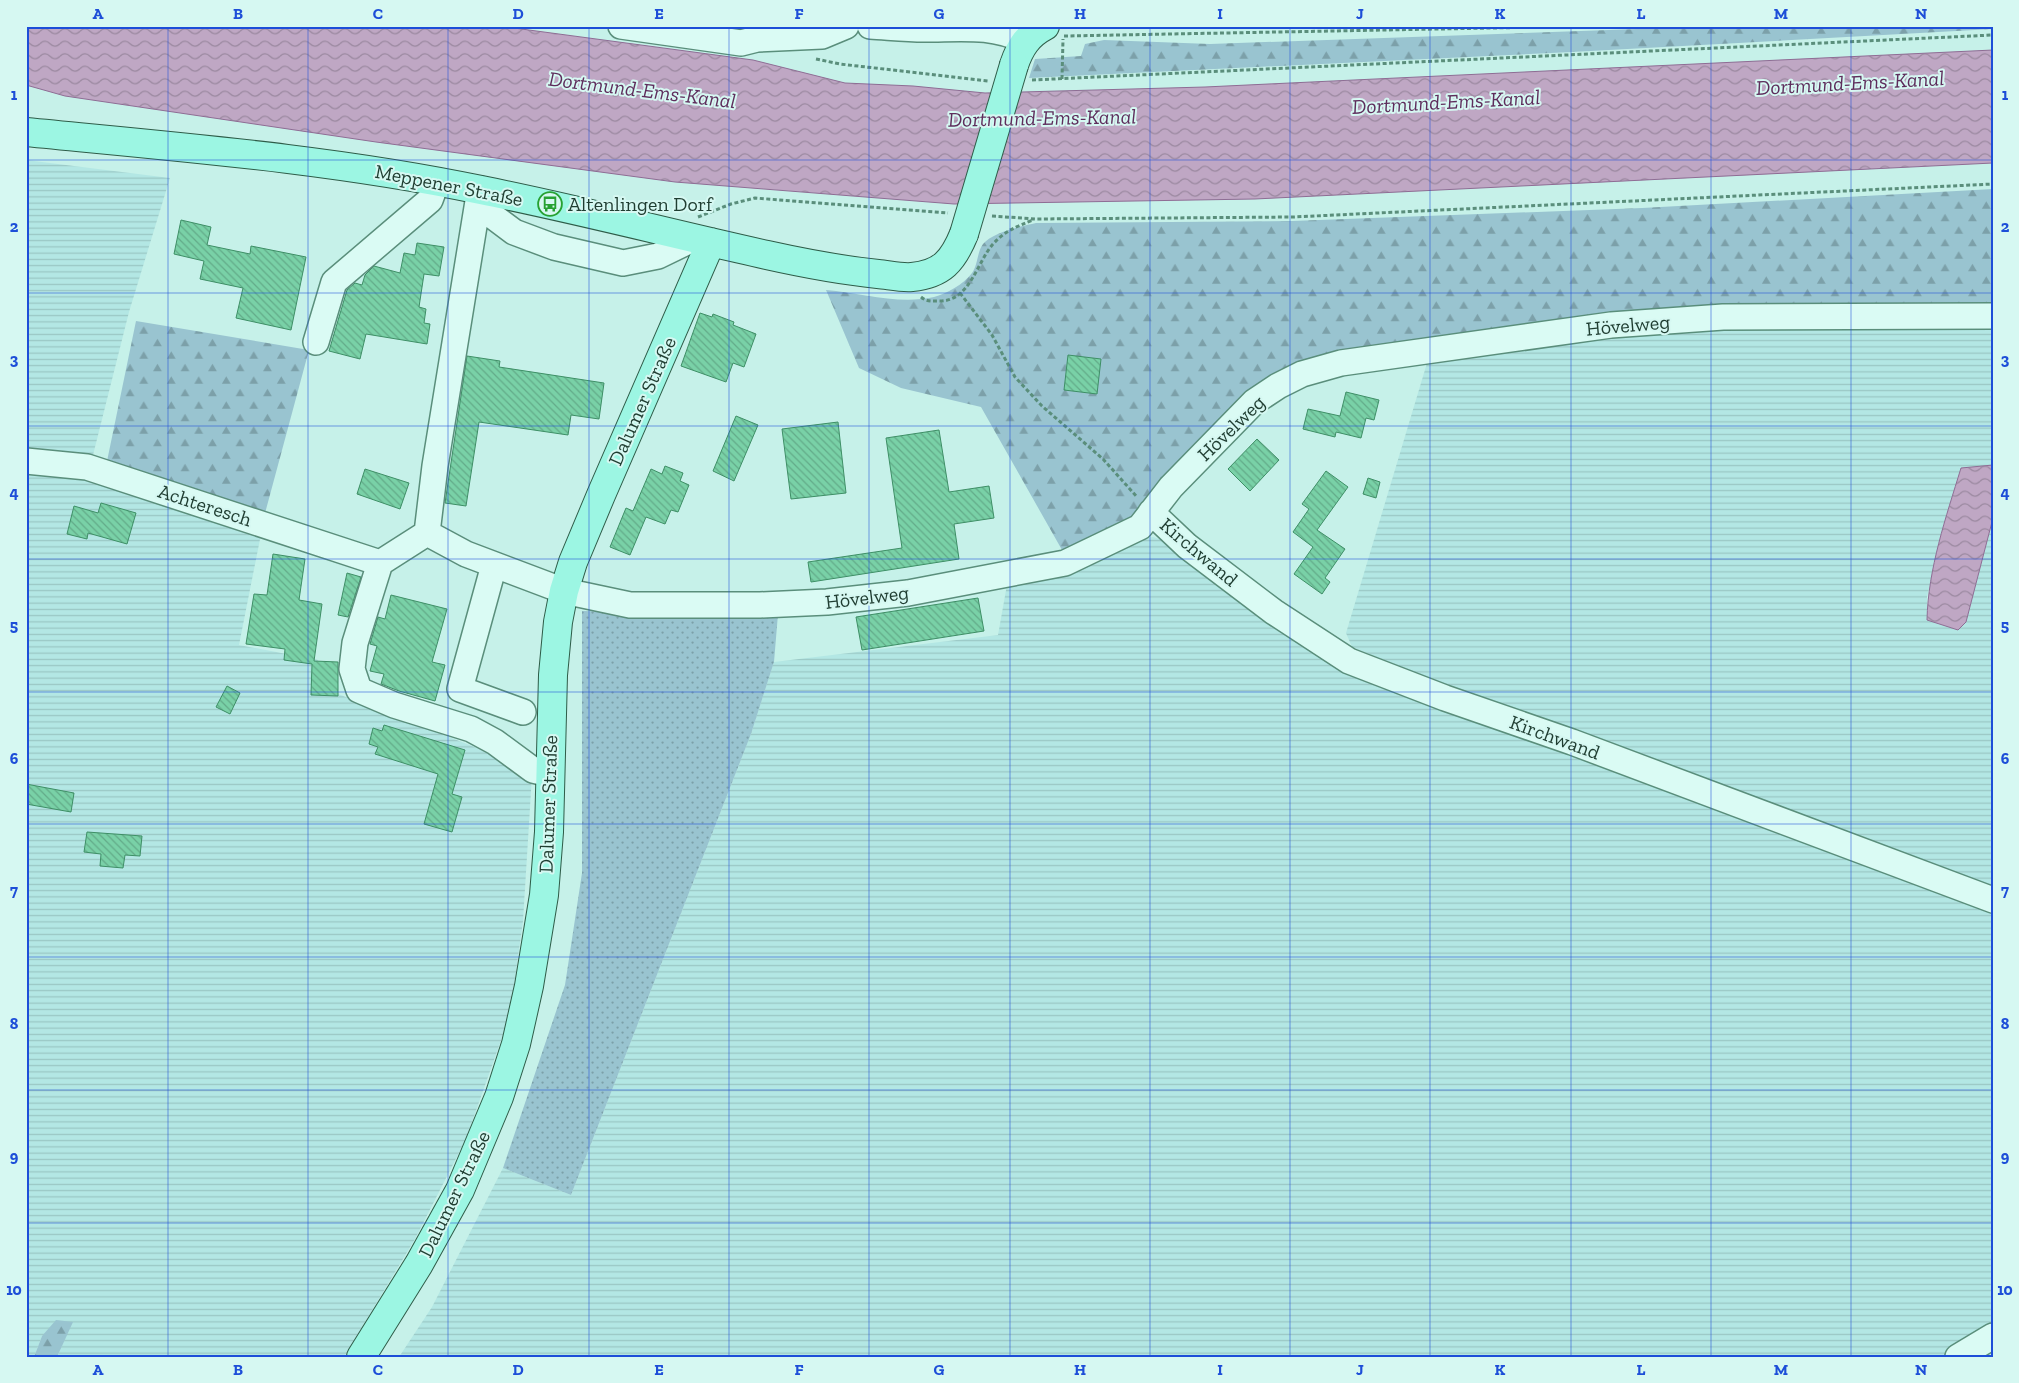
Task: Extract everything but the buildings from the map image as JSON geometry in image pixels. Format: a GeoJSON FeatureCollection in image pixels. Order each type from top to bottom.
{"type":"FeatureCollection","features":[{"type":"Feature","properties":{"kind":"main road"},"geometry":{"type":"LineString","coordinates":[[1011,76],[1019,50],[1047,36]]}},
{"type":"Feature","properties":{"kind":"main road","name":"Meppener Straße"},"geometry":{"type":"LineString","coordinates":[[26,132],[193,148],[394,172],[437,181],[479,197],[693,238],[789,260],[859,272],[909,277],[928,274],[942,268],[953,256],[956,223],[1011,76]]}},
{"type":"Feature","properties":{"kind":"main road","name":"Dalumer Straße"},"geometry":{"type":"LineString","coordinates":[[361,1357],[419,1264],[460,1190],[499,1097],[516,1044],[529,986],[544,895],[549,832],[553,675],[558,622],[564,591],[573,562],[601,494],[693,238]]}},
{"type":"Feature","properties":{"kind":"street"},"geometry":{"type":"LineString","coordinates":[[621,26],[741,43],[757,39],[822,36],[846,26]]}},
{"type":"Feature","properties":{"kind":"street"},"geometry":{"type":"LineString","coordinates":[[870,26],[914,29],[994,29],[1010,33],[1047,36]]}},
{"type":"Feature","properties":{"kind":"street"},"geometry":{"type":"LineString","coordinates":[[316,342],[334,282],[430,200],[437,181]]}},
{"type":"Feature","properties":{"kind":"street"},"geometry":{"type":"LineString","coordinates":[[479,197],[514,232],[554,247],[624,263],[658,256],[693,238]]}},
{"type":"Feature","properties":{"kind":"street"},"geometry":{"type":"LineString","coordinates":[[479,197],[435,466],[427,532],[380,563],[355,643],[352,668],[360,690],[394,705],[471,729],[494,742],[533,770],[550,774]]}},
{"type":"Feature","properties":{"kind":"street","name":"Hövelweg"},"geometry":{"type":"LineString","coordinates":[[564,591],[630,605],[760,605],[827,602],[908,593],[1066,564],[1140,527],[1171,487],[1254,402],[1278,386],[1302,374],[1341,363],[1612,326],[1667,321],[1723,317],[1993,316]]}},
{"type":"Feature","properties":{"kind":"street","name":"Achteresch"},"geometry":{"type":"LineString","coordinates":[[26,461],[87,467],[380,563]]}},
{"type":"Feature","properties":{"kind":"street","name":"Kirchwand"},"geometry":{"type":"LineString","coordinates":[[1151,512],[1188,546],[1274,612],[1349,662],[1572,742],[1993,900]]}},
{"type":"Feature","properties":{"kind":"street"},"geometry":{"type":"LineString","coordinates":[[427,532],[466,554],[564,591]]}},
{"type":"Feature","properties":{"kind":"street"},"geometry":{"type":"LineString","coordinates":[[494,565],[460,689],[523,712]]}},
{"type":"Feature","properties":{"kind":"street"},"geometry":{"type":"LineString","coordinates":[[1958,1357],[1993,1336]]}},
{"type":"Feature","properties":{"kind":"path"},"geometry":{"type":"LineString","coordinates":[[1062,79],[1047,36],[1600,26]]}},
{"type":"Feature","properties":{"kind":"path"},"geometry":{"type":"LineString","coordinates":[[813,58],[840,64],[1062,79],[1993,34]]}},
{"type":"Feature","properties":{"kind":"path"},"geometry":{"type":"LineString","coordinates":[[988,216],[1036,220],[1292,218],[1993,184]]}},
{"type":"Feature","properties":{"kind":"path"},"geometry":{"type":"LineString","coordinates":[[693,238],[704,214],[755,198],[956,223]]}},
{"type":"Feature","properties":{"kind":"path"},"geometry":{"type":"LineString","coordinates":[[917,294],[926,301],[946,301],[960,293],[972,280],[992,245],[1010,229],[1036,220]]}},
{"type":"Feature","properties":{"kind":"path"},"geometry":{"type":"LineString","coordinates":[[960,293],[992,335],[1015,377],[1042,406],[1103,459],[1151,512]]}},
{"type":"Feature","properties":{"kind":"shaded area"},"geometry":{"type":"Polygon","coordinates":[[[26,160],[170,178],[129,312],[91,463],[264,519],[239,645],[318,660],[315,685],[472,746],[532,775],[523,921],[510,1015],[466,1139],[415,1239],[344,1357],[57,1357],[72,1322],[42,1336],[34,1357],[26,1357],[26,160]]]}},
{"type":"Feature","properties":{"kind":"shaded area"},"geometry":{"type":"Polygon","coordinates":[[[1993,324],[1993,465],[1961,469],[1945,521],[1927,597],[1927,619],[1958,630],[1966,622],[1993,518],[1993,892],[1580,738],[1352,647],[1346,633],[1430,353],[1720,327],[1993,324]]]}},
{"type":"Feature","properties":{"kind":"shaded area"},"geometry":{"type":"Polygon","coordinates":[[[1153,537],[1175,544],[1347,664],[1993,911],[1993,1326],[1944,1357],[399,1357],[432,1307],[503,1168],[571,1195],[751,734],[774,662],[998,635],[1008,579],[1130,540],[1153,537]]]}},
{"type":"Feature","properties":{"kind":"green space"},"geometry":{"type":"Polygon","coordinates":[[[1722,26],[1993,26],[1993,29],[1572,52],[1029,78],[1035,59],[1081,56],[1085,44],[1104,40],[1210,44],[1722,26]]]}},
{"type":"Feature","properties":{"kind":"green space"},"geometry":{"type":"Polygon","coordinates":[[[1993,189],[1993,314],[1724,316],[1302,373],[1138,524],[1066,557],[981,407],[901,388],[859,368],[826,290],[907,300],[939,296],[969,277],[974,270],[981,247],[988,240],[1008,230],[1036,223],[1292,221],[1642,208],[1993,189]]]}},
{"type":"Feature","properties":{"kind":"green space"},"geometry":{"type":"Polygon","coordinates":[[[136,321],[309,350],[264,517],[106,466],[136,321]]]}},
{"type":"Feature","properties":{"kind":"green space"},"geometry":{"type":"Polygon","coordinates":[[[582,611],[778,614],[774,662],[751,734],[571,1195],[503,1168],[565,985],[582,873],[582,611]]]}},
{"type":"Feature","properties":{"kind":"green space"},"geometry":{"type":"Polygon","coordinates":[[[56,1320],[73,1322],[57,1357],[34,1357],[42,1336],[56,1320]]]}},
{"type":"Feature","properties":{"kind":"water","name":"Dortmund-Ems-Kanal"},"geometry":{"type":"Polygon","coordinates":[[[26,26],[478,28],[499,26],[753,60],[845,83],[913,86],[985,93],[1205,87],[1993,50],[1993,163],[1255,199],[954,204],[675,182],[376,142],[65,96],[26,85],[26,26]]]}},
{"type":"Feature","properties":{"kind":"water"},"geometry":{"type":"Polygon","coordinates":[[[1993,465],[1993,518],[1966,622],[1958,630],[1927,620],[1934,562],[1961,468],[1993,465]]]}},
{"type":"Feature","properties":{"kind":"place","name":"Altenlingen Dorf"},"geometry":{"type":"Point","coordinates":[550,204]}}]}
